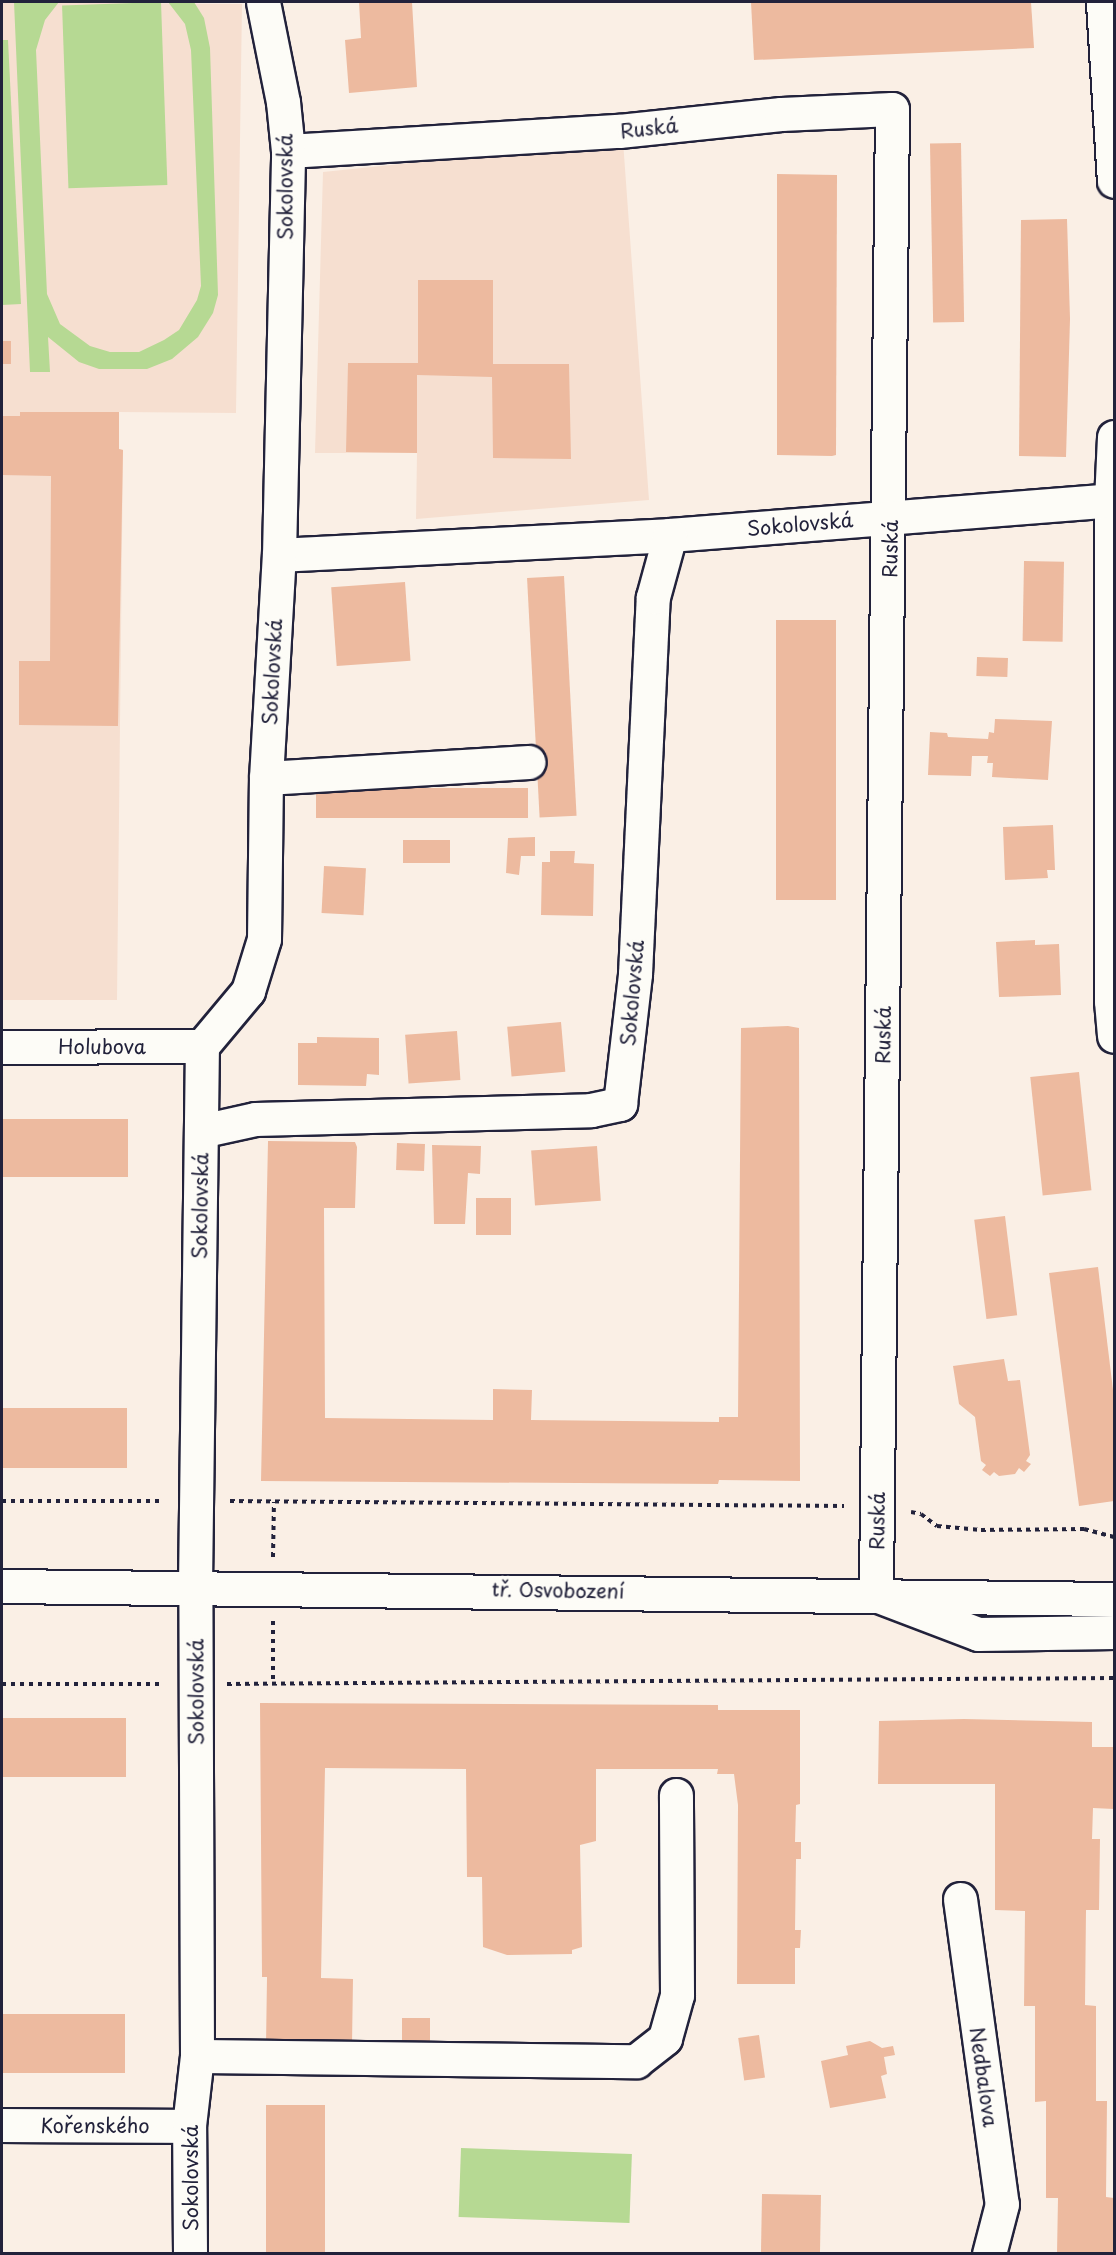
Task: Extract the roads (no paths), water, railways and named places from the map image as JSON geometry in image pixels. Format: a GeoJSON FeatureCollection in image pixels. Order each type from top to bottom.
{"type":"FeatureCollection","features":[{"type":"Feature","properties":{"kind":"street","name":"Sokolovská"},"geometry":{"type":"LineString","coordinates":[[190,2253],[189,2126],[197,2056],[195,1585],[202,1046],[248,991],[264,939],[266,778],[279,555],[288,151],[283,102],[263,2]]}},
{"type":"Feature","properties":{"kind":"street"},"geometry":{"type":"LineString","coordinates":[[1103,2],[1114,181]]}},
{"type":"Feature","properties":{"kind":"street","name":"Ruská"},"geometry":{"type":"LineString","coordinates":[[288,151],[619,131],[781,114],[892,109],[891,516],[876,1594]]}},
{"type":"Feature","properties":{"kind":"street"},"geometry":{"type":"LineString","coordinates":[[1114,437],[1111,1001],[1114,1036]]}},
{"type":"Feature","properties":{"kind":"street","name":"Sokolovská"},"geometry":{"type":"LineString","coordinates":[[279,555],[670,535],[891,516],[1113,501]]}},
{"type":"Feature","properties":{"kind":"street","name":"Sokolovská"},"geometry":{"type":"LineString","coordinates":[[201,1131],[255,1119],[591,1110],[620,1104],[635,974],[653,597],[670,535]]}},
{"type":"Feature","properties":{"kind":"street"},"geometry":{"type":"LineString","coordinates":[[266,778],[529,762]]}},
{"type":"Feature","properties":{"kind":"street","name":"Holubova"},"geometry":{"type":"LineString","coordinates":[[2,1047],[202,1046]]}},
{"type":"Feature","properties":{"kind":"street","name":"tř. Osvobození"},"geometry":{"type":"LineString","coordinates":[[2,1586],[195,1585],[1114,1599]]}},
{"type":"Feature","properties":{"kind":"street"},"geometry":{"type":"LineString","coordinates":[[876,1594],[978,1634],[1114,1632]]}},
{"type":"Feature","properties":{"kind":"street"},"geometry":{"type":"LineString","coordinates":[[197,2056],[636,2061],[665,2038],[677,1995],[676,1795]]}},
{"type":"Feature","properties":{"kind":"street","name":"Nedbalova"},"geometry":{"type":"LineString","coordinates":[[960,1899],[1002,2204],[989,2253]]}},
{"type":"Feature","properties":{"kind":"street","name":"Kořenského"},"geometry":{"type":"LineString","coordinates":[[2,2125],[189,2126]]}}]}
